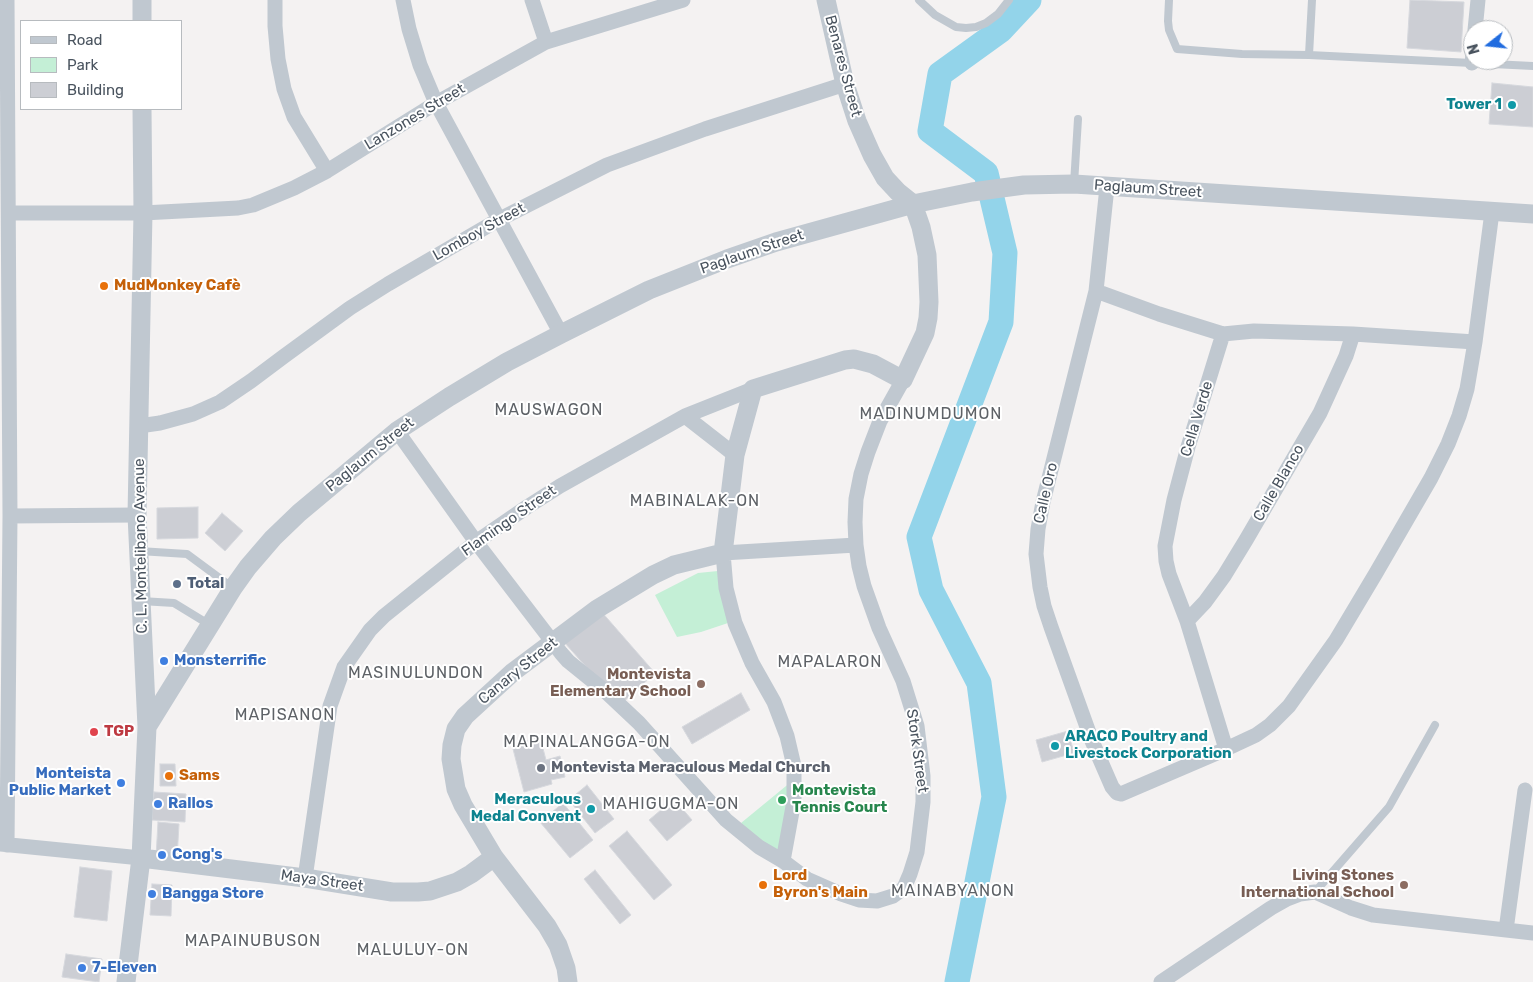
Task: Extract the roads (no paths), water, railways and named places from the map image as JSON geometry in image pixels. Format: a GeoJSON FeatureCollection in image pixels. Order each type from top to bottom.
{"type":"FeatureCollection","features":[{"type":"Feature","properties":{"kind":"street"},"geometry":{"type":"LineString","coordinates":[[7,0],[4,180],[9,213],[10,516],[4,845],[141,858]]}},
{"type":"Feature","properties":{"kind":"street"},"geometry":{"type":"LineString","coordinates":[[142,0],[142,20]]}},
{"type":"Feature","properties":{"kind":"street"},"geometry":{"type":"LineString","coordinates":[[275,0],[278,58],[284,89],[294,117],[327,171]]}},
{"type":"Feature","properties":{"kind":"street"},"geometry":{"type":"LineString","coordinates":[[403,0],[409,29],[420,65],[436,103],[561,334]]}},
{"type":"Feature","properties":{"kind":"street"},"geometry":{"type":"LineString","coordinates":[[532,0],[546,42]]}},
{"type":"Feature","properties":{"kind":"street","name":"Lanzones Street"},"geometry":{"type":"LineString","coordinates":[[9,213],[143,212],[238,208],[253,205],[294,188],[327,171],[436,103],[546,42],[683,0]]}},
{"type":"Feature","properties":{"kind":"street","name":"Benares Street"},"geometry":{"type":"LineString","coordinates":[[826,0],[845,84],[857,121],[885,178],[913,204]]}},
{"type":"Feature","properties":{"kind":"street"},"geometry":{"type":"LineString","coordinates":[[1476,20],[1478,0]]}},
{"type":"Feature","properties":{"kind":"street","name":"Lomboy Street"},"geometry":{"type":"LineString","coordinates":[[139,426],[160,423],[193,414],[220,402],[388,284],[498,220],[607,165],[705,129],[845,84]]}},
{"type":"Feature","properties":{"kind":"street","name":"C. L. Montelibano Avenue"},"geometry":{"type":"LineString","coordinates":[[126,982],[141,858],[147,727],[137,515],[143,212],[142,110]]}},
{"type":"Feature","properties":{"kind":"street","name":"Paglaum Street"},"geometry":{"type":"LineString","coordinates":[[147,727],[248,567],[286,525],[397,431],[507,362],[649,290],[727,259],[776,242],[913,204],[972,192],[1024,185],[1074,184],[1533,214]]}},
{"type":"Feature","properties":{"kind":"street","name":"Calle Oro"},"geometry":{"type":"LineString","coordinates":[[1107,187],[1096,290],[1043,502],[1038,529],[1036,554],[1044,606],[1092,741],[1114,791],[1121,794],[1226,749]]}},
{"type":"Feature","properties":{"kind":"street","name":"Stork Street"},"geometry":{"type":"LineString","coordinates":[[397,431],[476,542],[568,661],[591,678],[639,723],[726,820],[759,847],[808,879],[859,900],[877,901],[893,896],[904,888],[917,852],[924,802],[923,776],[917,726],[903,681],[879,628],[858,566],[854,522],[861,474],[868,452],[880,421],[903,380],[925,332],[929,310],[927,255],[921,227],[913,204]]}},
{"type":"Feature","properties":{"kind":"street"},"geometry":{"type":"LineString","coordinates":[[1226,749],[1263,730],[1290,706],[1336,640],[1413,509],[1448,444],[1467,389],[1476,342],[1492,212]]}},
{"type":"Feature","properties":{"kind":"street"},"geometry":{"type":"LineString","coordinates":[[1096,290],[1159,314],[1223,334],[1254,331],[1353,334],[1476,342]]}},
{"type":"Feature","properties":{"kind":"street","name":"Cella Verde"},"geometry":{"type":"LineString","coordinates":[[1223,334],[1188,447],[1174,500],[1165,546],[1169,574],[1187,621],[1226,749]]}},
{"type":"Feature","properties":{"kind":"street","name":"Calle Blanco"},"geometry":{"type":"LineString","coordinates":[[1187,621],[1205,602],[1224,576],[1315,422],[1340,372],[1353,334]]}},
{"type":"Feature","properties":{"kind":"street","name":"Flamingo Street"},"geometry":{"type":"LineString","coordinates":[[304,878],[330,706],[344,667],[360,642],[384,616],[476,542],[560,486],[686,416],[753,389],[845,360],[854,359],[873,364],[903,380]]}},
{"type":"Feature","properties":{"kind":"street"},"geometry":{"type":"LineString","coordinates":[[753,389],[735,455],[723,553],[726,588],[735,623],[752,663],[774,702],[787,736],[794,766],[794,801],[782,861]]}},
{"type":"Feature","properties":{"kind":"street"},"geometry":{"type":"LineString","coordinates":[[686,416],[735,455]]}},
{"type":"Feature","properties":{"kind":"street"},"geometry":{"type":"LineString","coordinates":[[10,516],[137,515]]}},
{"type":"Feature","properties":{"kind":"street","name":"Canary Street"},"geometry":{"type":"LineString","coordinates":[[568,982],[566,968],[558,945],[547,926],[494,857],[467,813],[456,789],[451,759],[456,729],[465,716],[494,689],[552,642],[596,610],[653,575],[674,565],[723,553],[856,545]]}},
{"type":"Feature","properties":{"kind":"street"},"geometry":{"type":"LineString","coordinates":[[1506,930],[1525,790]]}},
{"type":"Feature","properties":{"kind":"street","name":"Maya Street"},"geometry":{"type":"LineString","coordinates":[[141,858],[304,878],[392,892],[430,891],[457,882],[494,857]]}},
{"type":"Feature","properties":{"kind":"street"},"geometry":{"type":"LineString","coordinates":[[1160,982],[1271,908],[1300,894],[1315,892],[1351,908],[1373,915],[1533,933]]}},
{"type":"Feature","properties":{"kind":"lane"},"geometry":{"type":"LineString","coordinates":[[919,0],[935,15],[956,27],[966,28],[986,23],[998,14],[1009,0]]}},
{"type":"Feature","properties":{"kind":"lane"},"geometry":{"type":"LineString","coordinates":[[1169,0],[1169,30],[1177,49],[1242,54],[1463,58]]}},
{"type":"Feature","properties":{"kind":"lane"},"geometry":{"type":"LineString","coordinates":[[1310,55],[1312,0]]}},
{"type":"Feature","properties":{"kind":"lane"},"geometry":{"type":"LineString","coordinates":[[1513,63],[1533,66]]}},
{"type":"Feature","properties":{"kind":"lane"},"geometry":{"type":"LineString","coordinates":[[1074,184],[1078,119]]}},
{"type":"Feature","properties":{"kind":"lane"},"geometry":{"type":"LineString","coordinates":[[139,551],[188,554],[233,588]]}},
{"type":"Feature","properties":{"kind":"lane"},"geometry":{"type":"LineString","coordinates":[[141,602],[174,603],[210,625]]}},
{"type":"Feature","properties":{"kind":"lane"},"geometry":{"type":"LineString","coordinates":[[1315,892],[1388,807],[1435,725]]}},
{"type":"Feature","properties":{"kind":"waterway"},"geometry":{"type":"LineString","coordinates":[[957,982],[994,797],[979,683],[931,590],[919,537],[1001,322],[1005,253],[986,173],[930,131],[940,74],[1001,30],[1029,0]]}},
{"type":"Feature","properties":{"kind":"place","name":"Tower 1"},"geometry":{"type":"Point","coordinates":[1512,105]}},
{"type":"Feature","properties":{"kind":"place","name":"MudMonkey Cafè"},"geometry":{"type":"Point","coordinates":[104,286]}},
{"type":"Feature","properties":{"kind":"place","name":"Total"},"geometry":{"type":"Point","coordinates":[177,584]}},
{"type":"Feature","properties":{"kind":"place","name":"Monsterrific"},"geometry":{"type":"Point","coordinates":[164,661]}},
{"type":"Feature","properties":{"kind":"place","name":"Montevista Elementary School"},"geometry":{"type":"Point","coordinates":[701,684]}},
{"type":"Feature","properties":{"kind":"place","name":"TGP"},"geometry":{"type":"Point","coordinates":[94,732]}},
{"type":"Feature","properties":{"kind":"place","name":"ARACO Poultry and Livestock Corporation"},"geometry":{"type":"Point","coordinates":[1055,746]}},
{"type":"Feature","properties":{"kind":"place","name":"Montevista Meraculous Medal Church"},"geometry":{"type":"Point","coordinates":[541,768]}},
{"type":"Feature","properties":{"kind":"place","name":"Sams"},"geometry":{"type":"Point","coordinates":[169,776]}},
{"type":"Feature","properties":{"kind":"place","name":"Monteista Public Market"},"geometry":{"type":"Point","coordinates":[121,783]}},
{"type":"Feature","properties":{"kind":"place","name":"Montevista Tennis Court"},"geometry":{"type":"Point","coordinates":[782,800]}},
{"type":"Feature","properties":{"kind":"place","name":"Rallos"},"geometry":{"type":"Point","coordinates":[158,804]}},
{"type":"Feature","properties":{"kind":"place","name":"Meraculous Medal Convent"},"geometry":{"type":"Point","coordinates":[591,809]}},
{"type":"Feature","properties":{"kind":"place","name":"Cong's"},"geometry":{"type":"Point","coordinates":[162,855]}},
{"type":"Feature","properties":{"kind":"place","name":"Lord Byron's Main"},"geometry":{"type":"Point","coordinates":[763,885]}},
{"type":"Feature","properties":{"kind":"place","name":"Living Stones International School"},"geometry":{"type":"Point","coordinates":[1404,885]}},
{"type":"Feature","properties":{"kind":"place","name":"Bangga Store"},"geometry":{"type":"Point","coordinates":[152,894]}},
{"type":"Feature","properties":{"kind":"place","name":"7-Eleven"},"geometry":{"type":"Point","coordinates":[82,968]}},
{"type":"Feature","properties":{"kind":"district","name":"MAUSWAGON"},"geometry":{"type":"Point","coordinates":[549,410]}},
{"type":"Feature","properties":{"kind":"district","name":"MADINUMDUMON"},"geometry":{"type":"Point","coordinates":[931,414]}},
{"type":"Feature","properties":{"kind":"district","name":"MABINALAK-ON"},"geometry":{"type":"Point","coordinates":[695,501]}},
{"type":"Feature","properties":{"kind":"district","name":"MAPALARON"},"geometry":{"type":"Point","coordinates":[830,662]}},
{"type":"Feature","properties":{"kind":"district","name":"MASINULUNDON"},"geometry":{"type":"Point","coordinates":[416,673]}},
{"type":"Feature","properties":{"kind":"district","name":"MAPISANON"},"geometry":{"type":"Point","coordinates":[285,715]}},
{"type":"Feature","properties":{"kind":"district","name":"MAPINALANGGA-ON"},"geometry":{"type":"Point","coordinates":[587,742]}},
{"type":"Feature","properties":{"kind":"district","name":"MAHIGUGMA-ON"},"geometry":{"type":"Point","coordinates":[671,804]}},
{"type":"Feature","properties":{"kind":"district","name":"MAINABYANON"},"geometry":{"type":"Point","coordinates":[953,891]}},
{"type":"Feature","properties":{"kind":"district","name":"MAPAINUBUSON"},"geometry":{"type":"Point","coordinates":[253,941]}},
{"type":"Feature","properties":{"kind":"district","name":"MALULUY-ON"},"geometry":{"type":"Point","coordinates":[413,950]}}]}
